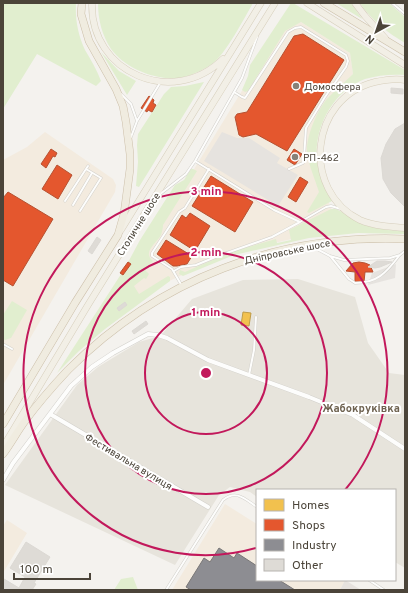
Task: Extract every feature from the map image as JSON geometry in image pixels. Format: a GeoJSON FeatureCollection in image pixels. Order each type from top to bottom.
{"type":"FeatureCollection","features":[{"type":"Feature","properties":{"kind":"highway"},"geometry":{"type":"LineString","coordinates":[[82,3],[81,14],[89,42],[116,89],[123,106],[129,142],[129,185],[124,214],[118,235]]}},
{"type":"Feature","properties":{"kind":"highway"},"geometry":{"type":"LineString","coordinates":[[324,3],[405,52]]}},
{"type":"Feature","properties":{"kind":"highway","name":"Столичне шосе"},"geometry":{"type":"LineString","coordinates":[[3,424],[75,303],[118,235]]}},
{"type":"Feature","properties":{"kind":"highway","name":"Дніпровське шосе"},"geometry":{"type":"LineString","coordinates":[[3,454],[30,414],[69,370],[93,347],[160,298],[182,286],[201,276],[234,264],[308,245],[340,240],[405,239]]}},
{"type":"Feature","properties":{"kind":"main road"},"geometry":{"type":"LineString","coordinates":[[92,3],[94,24],[104,48],[114,60],[142,78],[161,82],[176,82],[194,79],[214,69],[230,53]]}},
{"type":"Feature","properties":{"kind":"main road","name":"Столичне шосе"},"geometry":{"type":"LineString","coordinates":[[118,235],[261,3]]}},
{"type":"Feature","properties":{"kind":"main road","name":"Столичне шосе"},"geometry":{"type":"LineString","coordinates":[[3,447],[275,3]]}},
{"type":"Feature","properties":{"kind":"main road"},"geometry":{"type":"LineString","coordinates":[[355,3],[390,44]]}},
{"type":"Feature","properties":{"kind":"main road"},"geometry":{"type":"LineString","coordinates":[[309,4],[405,65]]}},
{"type":"Feature","properties":{"kind":"main road"},"geometry":{"type":"LineString","coordinates":[[405,80],[381,80],[366,84],[353,90],[344,97],[328,118],[320,147],[323,174],[329,190],[334,198],[349,212],[368,223],[405,228]]}},
{"type":"Feature","properties":{"kind":"street"},"geometry":{"type":"LineString","coordinates":[[3,480],[13,463],[71,386],[113,353],[148,334],[168,338],[208,360],[309,396],[353,415],[405,449]]}},
{"type":"Feature","properties":{"kind":"street","name":"Фестивальна вулиця"},"geometry":{"type":"LineString","coordinates":[[50,414],[208,508]]}},
{"type":"Feature","properties":{"kind":"lane"},"geometry":{"type":"LineString","coordinates":[[392,3],[405,14]]}},
{"type":"Feature","properties":{"kind":"lane"},"geometry":{"type":"LineString","coordinates":[[153,200],[186,174],[195,161],[245,72],[261,27]]}},
{"type":"Feature","properties":{"kind":"lane"},"geometry":{"type":"LineString","coordinates":[[234,92],[245,98],[288,32],[295,28],[301,27],[346,55],[348,61],[346,67],[306,128],[304,158],[302,163],[289,169]]}},
{"type":"Feature","properties":{"kind":"lane"},"geometry":{"type":"LineString","coordinates":[[129,142],[137,121],[161,82]]}},
{"type":"Feature","properties":{"kind":"lane"},"geometry":{"type":"LineString","coordinates":[[116,89],[131,104],[137,121]]}},
{"type":"Feature","properties":{"kind":"lane"},"geometry":{"type":"LineString","coordinates":[[195,161],[274,210],[300,222]]}},
{"type":"Feature","properties":{"kind":"lane"},"geometry":{"type":"LineString","coordinates":[[66,201],[88,166]]}},
{"type":"Feature","properties":{"kind":"lane"},"geometry":{"type":"LineString","coordinates":[[80,211],[102,178],[86,169]]}},
{"type":"Feature","properties":{"kind":"lane"},"geometry":{"type":"LineString","coordinates":[[182,286],[172,269],[152,256],[152,253],[179,212],[185,208],[209,169]]}},
{"type":"Feature","properties":{"kind":"lane"},"geometry":{"type":"LineString","coordinates":[[73,205],[92,173]]}},
{"type":"Feature","properties":{"kind":"lane"},"geometry":{"type":"LineString","coordinates":[[174,272],[181,267],[196,265],[272,237],[329,206],[349,212]]}},
{"type":"Feature","properties":{"kind":"lane"},"geometry":{"type":"LineString","coordinates":[[308,245],[330,256],[344,260],[390,258],[400,255]]}},
{"type":"Feature","properties":{"kind":"lane"},"geometry":{"type":"LineString","coordinates":[[330,256],[349,279],[355,283],[369,282],[384,274],[405,251]]}},
{"type":"Feature","properties":{"kind":"lane"},"geometry":{"type":"LineString","coordinates":[[249,375],[254,350],[256,317]]}},
{"type":"Feature","properties":{"kind":"lane"},"geometry":{"type":"LineString","coordinates":[[3,344],[12,349]]}},
{"type":"Feature","properties":{"kind":"lane"},"geometry":{"type":"LineString","coordinates":[[166,590],[223,500],[231,494],[236,495],[256,506]]}},
{"type":"Feature","properties":{"kind":"lane"},"geometry":{"type":"LineString","coordinates":[[370,581],[384,590]]}},
{"type":"Feature","properties":{"kind":"shaded area"},"geometry":{"type":"Polygon","coordinates":[[[301,22],[350,53],[353,74],[325,107],[312,134],[315,172],[340,228],[261,246],[230,255],[184,274],[138,296],[121,279],[158,228],[251,76],[283,30],[301,22]]]}},
{"type":"Feature","properties":{"kind":"shaded area"},"geometry":{"type":"Polygon","coordinates":[[[45,132],[113,179],[116,185],[115,192],[3,385],[3,160],[27,147],[45,132]]]}},
{"type":"Feature","properties":{"kind":"shaded area"},"geometry":{"type":"Polygon","coordinates":[[[222,132],[237,138],[249,138],[280,158],[277,163],[298,175],[278,206],[204,161],[222,132]]]}},
{"type":"Feature","properties":{"kind":"shaded area"},"geometry":{"type":"Polygon","coordinates":[[[396,264],[395,278],[368,285],[372,273],[396,264]]]}},
{"type":"Feature","properties":{"kind":"shaded area"},"geometry":{"type":"Polygon","coordinates":[[[298,279],[355,297],[368,343],[389,373],[405,375],[405,568],[396,563],[396,489],[256,489],[256,496],[250,492],[230,487],[219,495],[175,565],[5,485],[77,385],[98,367],[139,342],[163,333],[192,299],[243,280],[298,279]]]}},
{"type":"Feature","properties":{"kind":"shaded area"},"geometry":{"type":"Polygon","coordinates":[[[225,504],[256,523],[256,581],[344,581],[340,590],[172,590],[225,504]]]}},
{"type":"Feature","properties":{"kind":"shaded area"},"geometry":{"type":"Polygon","coordinates":[[[7,520],[27,533],[3,573],[3,526],[7,520]]]}},
{"type":"Feature","properties":{"kind":"shaded area"},"geometry":{"type":"Polygon","coordinates":[[[344,581],[347,581],[361,590],[340,590],[344,581]]]}},
{"type":"Feature","properties":{"kind":"green space"},"geometry":{"type":"Polygon","coordinates":[[[3,3],[76,3],[76,15],[80,39],[101,81],[96,86],[37,54],[3,109],[3,3]]]}},
{"type":"Feature","properties":{"kind":"green space"},"geometry":{"type":"Polygon","coordinates":[[[98,3],[253,3],[223,53],[212,64],[188,76],[168,78],[157,77],[135,69],[118,57],[111,49],[103,33],[98,3]]]}},
{"type":"Feature","properties":{"kind":"green space"},"geometry":{"type":"Polygon","coordinates":[[[291,3],[405,70],[405,75],[385,75],[365,79],[342,93],[333,103],[321,127],[317,154],[319,171],[332,201],[309,213],[307,212],[319,192],[307,153],[308,140],[315,118],[322,105],[332,93],[353,74],[350,53],[301,22],[285,31],[248,91],[245,92],[242,90],[248,76],[250,65],[291,3]]]}},
{"type":"Feature","properties":{"kind":"green space"},"geometry":{"type":"Polygon","coordinates":[[[336,3],[351,3],[362,19],[336,3]]]}},
{"type":"Feature","properties":{"kind":"green space"},"geometry":{"type":"Polygon","coordinates":[[[360,3],[389,3],[405,17],[405,43],[380,26],[360,3]]]}},
{"type":"Feature","properties":{"kind":"green space"},"geometry":{"type":"Polygon","coordinates":[[[101,52],[119,71],[136,81],[127,95],[101,52]]]}},
{"type":"Feature","properties":{"kind":"green space"},"geometry":{"type":"Polygon","coordinates":[[[204,82],[139,187],[136,186],[138,134],[164,94],[171,87],[204,82]]]}},
{"type":"Feature","properties":{"kind":"green space"},"geometry":{"type":"Polygon","coordinates":[[[191,169],[197,171],[163,225],[161,235],[149,251],[150,258],[153,261],[144,269],[149,274],[146,279],[144,278],[134,286],[139,294],[168,276],[170,277],[170,281],[105,329],[79,351],[57,373],[125,268],[140,240],[175,185],[184,180],[191,169]]]}},
{"type":"Feature","properties":{"kind":"green space"},"geometry":{"type":"Polygon","coordinates":[[[331,209],[336,209],[373,227],[387,230],[405,231],[405,234],[358,233],[309,238],[234,255],[183,276],[179,274],[180,270],[185,272],[231,252],[276,239],[277,243],[291,240],[289,230],[331,209]]]}},
{"type":"Feature","properties":{"kind":"green space"},"geometry":{"type":"Polygon","coordinates":[[[12,301],[27,310],[11,338],[5,340],[3,339],[3,315],[12,301]]]}},
{"type":"Feature","properties":{"kind":"green space"},"geometry":{"type":"Polygon","coordinates":[[[133,577],[138,590],[114,590],[121,579],[133,577]]]}},
{"type":"Feature","properties":{"kind":"building: Homes"},"geometry":{"type":"Polygon","coordinates":[[[243,312],[251,313],[249,326],[241,325],[243,312]]]}},
{"type":"Feature","properties":{"kind":"building: Shops","name":"Домосфера"},"geometry":{"type":"Polygon","coordinates":[[[303,34],[344,60],[287,151],[256,134],[243,137],[239,135],[235,117],[237,114],[247,112],[294,36],[303,34]]]}},
{"type":"Feature","properties":{"kind":"building: Shops"},"geometry":{"type":"Polygon","coordinates":[[[149,96],[154,100],[153,103],[156,105],[152,112],[148,110],[147,112],[141,108],[149,96]]]}},
{"type":"Feature","properties":{"kind":"building: Shops"},"geometry":{"type":"Polygon","coordinates":[[[51,149],[57,153],[55,157],[53,156],[46,168],[41,164],[51,149]]]}},
{"type":"Feature","properties":{"kind":"building: Shops","name":"РП-462"},"geometry":{"type":"Polygon","coordinates":[[[294,149],[302,154],[295,165],[287,160],[294,149]]]}},
{"type":"Feature","properties":{"kind":"building: Shops"},"geometry":{"type":"Polygon","coordinates":[[[57,165],[72,175],[58,199],[42,189],[57,165]]]}},
{"type":"Feature","properties":{"kind":"building: Shops"},"geometry":{"type":"Polygon","coordinates":[[[211,176],[253,202],[235,232],[192,206],[211,176]]]}},
{"type":"Feature","properties":{"kind":"building: Shops"},"geometry":{"type":"Polygon","coordinates":[[[300,177],[308,182],[296,202],[288,197],[300,177]]]}},
{"type":"Feature","properties":{"kind":"building: Shops"},"geometry":{"type":"Polygon","coordinates":[[[8,192],[53,219],[13,286],[3,280],[3,198],[8,192]]]}},
{"type":"Feature","properties":{"kind":"building: Shops"},"geometry":{"type":"Polygon","coordinates":[[[190,213],[210,226],[195,251],[170,235],[182,215],[186,218],[190,213]]]}},
{"type":"Feature","properties":{"kind":"building: Shops"},"geometry":{"type":"Polygon","coordinates":[[[166,240],[192,256],[187,264],[173,266],[157,254],[166,240]]]}},
{"type":"Feature","properties":{"kind":"building: Shops"},"geometry":{"type":"Polygon","coordinates":[[[128,262],[131,264],[123,275],[120,273],[128,262]]]}},
{"type":"Feature","properties":{"kind":"building: Shops"},"geometry":{"type":"Polygon","coordinates":[[[359,262],[370,265],[373,272],[365,272],[364,282],[355,282],[355,272],[346,271],[353,263],[359,262]]]}},
{"type":"Feature","properties":{"kind":"building: Industry"},"geometry":{"type":"Polygon","coordinates":[[[219,548],[234,558],[237,553],[256,565],[256,581],[281,581],[295,590],[191,590],[186,587],[204,558],[210,562],[219,548]]]}},
{"type":"Feature","properties":{"kind":"building: Other"},"geometry":{"type":"Polygon","coordinates":[[[391,88],[403,89],[403,94],[391,93],[391,88]]]}},
{"type":"Feature","properties":{"kind":"building: Other"},"geometry":{"type":"Polygon","coordinates":[[[405,123],[405,207],[391,193],[383,179],[381,158],[386,144],[395,129],[405,123]]]}},
{"type":"Feature","properties":{"kind":"building: Other"},"geometry":{"type":"Polygon","coordinates":[[[97,237],[101,240],[92,254],[88,251],[97,237]]]}},
{"type":"Feature","properties":{"kind":"building: Other"},"geometry":{"type":"Polygon","coordinates":[[[377,261],[392,262],[380,267],[368,267],[377,261]]]}},
{"type":"Feature","properties":{"kind":"building: Other"},"geometry":{"type":"Polygon","coordinates":[[[125,302],[127,305],[119,311],[117,308],[125,302]]]}},
{"type":"Feature","properties":{"kind":"building: Other"},"geometry":{"type":"Polygon","coordinates":[[[146,321],[148,324],[134,334],[132,331],[146,321]]]}},
{"type":"Feature","properties":{"kind":"building: Other"},"geometry":{"type":"Polygon","coordinates":[[[26,542],[50,557],[34,583],[36,584],[32,590],[3,590],[4,579],[19,588],[25,577],[10,568],[26,542]]]}},
{"type":"Feature","properties":{"kind":"place","name":"Домосфера"},"geometry":{"type":"Point","coordinates":[296,86]}},
{"type":"Feature","properties":{"kind":"place","name":"РП-462"},"geometry":{"type":"Point","coordinates":[295,157]}},
{"type":"Feature","properties":{"kind":"district","name":"Жабокруківка"},"geometry":{"type":"Point","coordinates":[361,408]}}]}
